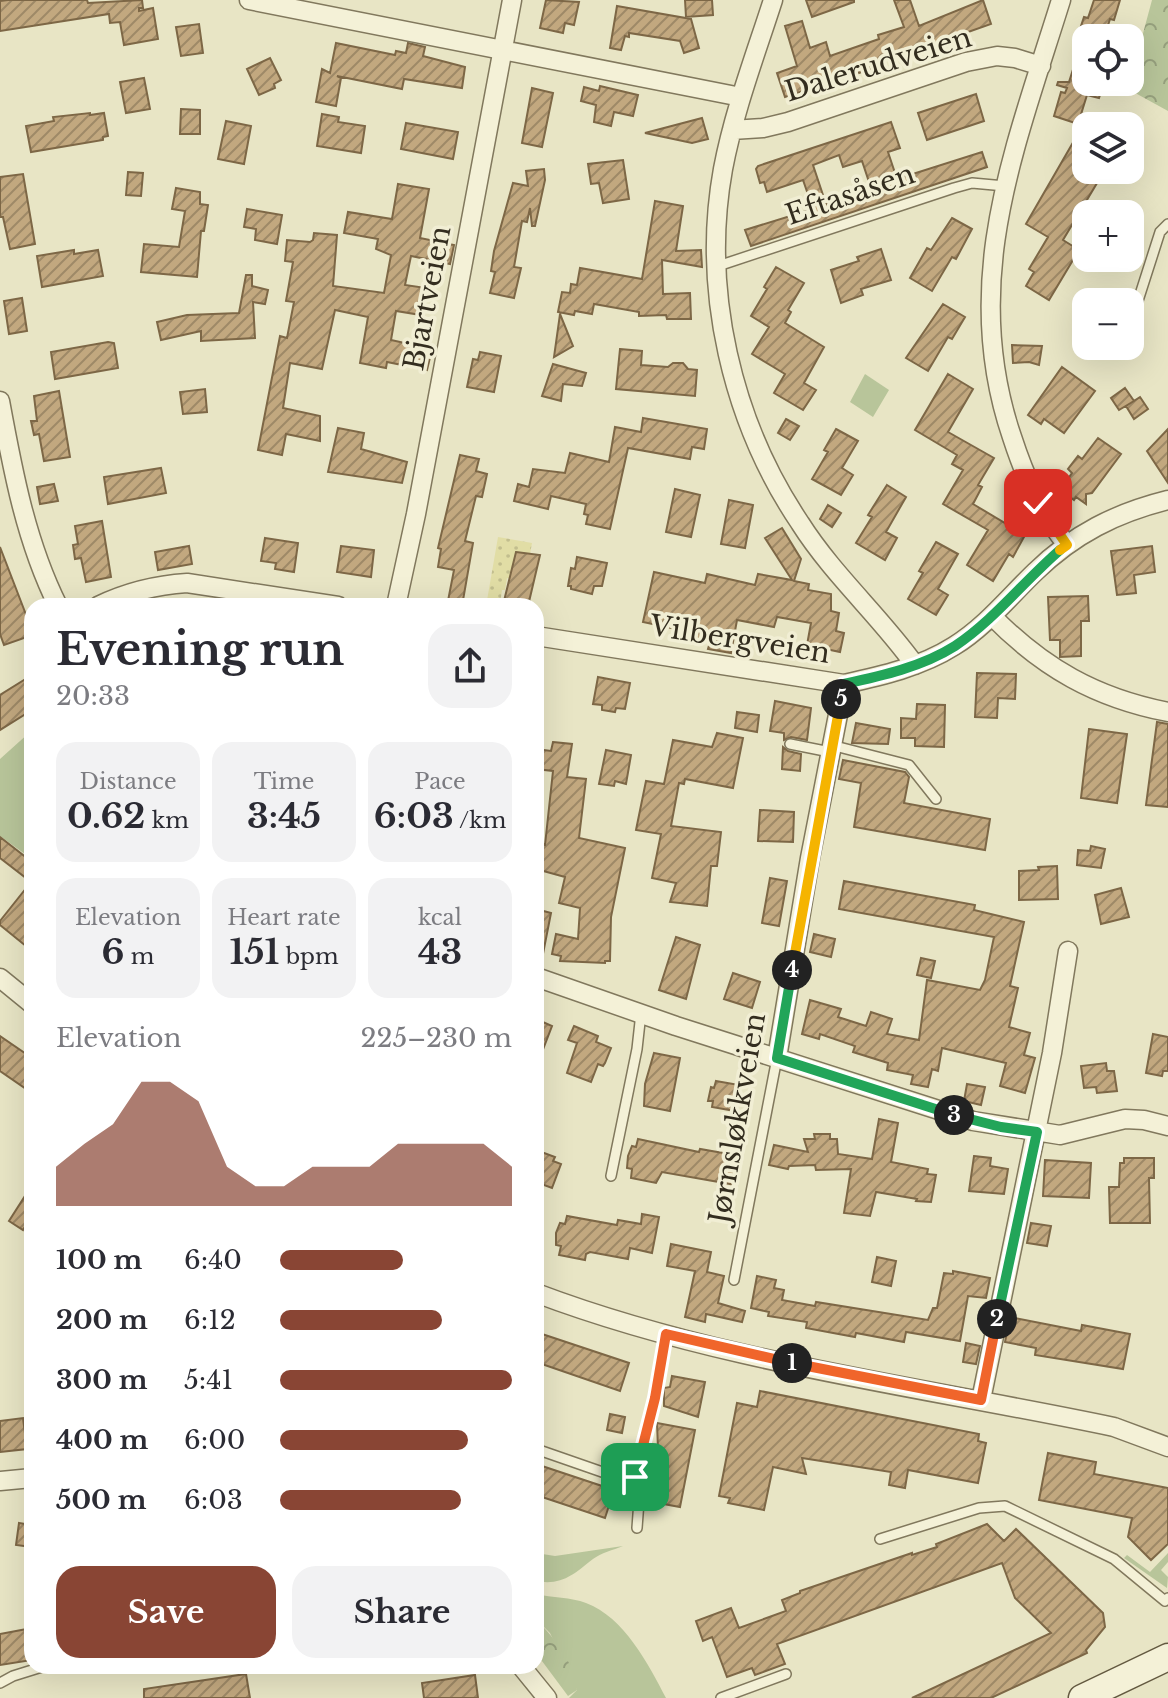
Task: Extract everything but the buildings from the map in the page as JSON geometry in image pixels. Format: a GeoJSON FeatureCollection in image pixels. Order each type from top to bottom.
{"type":"FeatureCollection","features":[{"type":"Feature","properties":{"kind":"street"},"geometry":{"type":"LineString","coordinates":[[249,0],[741,97]]}},
{"type":"Feature","properties":{"kind":"street","name":"Bjartveien"},"geometry":{"type":"LineString","coordinates":[[398,598],[512,0]]}},
{"type":"Feature","properties":{"kind":"street"},"geometry":{"type":"LineString","coordinates":[[773,0],[732,130],[717,209],[715,267],[731,363],[748,420],[768,470],[822,556],[892,634],[915,665]]}},
{"type":"Feature","properties":{"kind":"street"},"geometry":{"type":"LineString","coordinates":[[1061,0],[1005,186],[994,241],[989,292],[996,376],[1008,425],[1029,485],[1049,523],[1067,545]]}},
{"type":"Feature","properties":{"kind":"street","name":"Dalerudveien"},"geometry":{"type":"LineString","coordinates":[[732,130],[763,128],[788,122],[966,62],[997,56],[1041,66]]}},
{"type":"Feature","properties":{"kind":"street"},"geometry":{"type":"LineString","coordinates":[[0,401],[6,466],[54,598]]}},
{"type":"Feature","properties":{"kind":"street","name":"Vilbergveien"},"geometry":{"type":"LineString","coordinates":[[544,637],[844,684],[879,677],[915,665],[954,646],[992,616],[1037,570],[1067,545],[1112,517],[1168,500]]}},
{"type":"Feature","properties":{"kind":"street"},"geometry":{"type":"LineString","coordinates":[[117,598],[161,585],[187,583],[285,598]]}},
{"type":"Feature","properties":{"kind":"street"},"geometry":{"type":"LineString","coordinates":[[992,616],[1018,641],[1082,686],[1131,704],[1168,712]]}},
{"type":"Feature","properties":{"kind":"street","name":"Jørnsløkkveien"},"geometry":{"type":"LineString","coordinates":[[777,1058],[844,684]]}},
{"type":"Feature","properties":{"kind":"street"},"geometry":{"type":"LineString","coordinates":[[981,1400],[1037,1132],[1068,951]]}},
{"type":"Feature","properties":{"kind":"street"},"geometry":{"type":"LineString","coordinates":[[0,978],[24,998]]}},
{"type":"Feature","properties":{"kind":"street"},"geometry":{"type":"LineString","coordinates":[[544,980],[961,1118],[1037,1132],[1070,1134],[1125,1119],[1168,1126]]}},
{"type":"Feature","properties":{"kind":"street"},"geometry":{"type":"LineString","coordinates":[[544,1296],[590,1314],[734,1351],[1114,1427],[1168,1447]]}},
{"type":"Feature","properties":{"kind":"street"},"geometry":{"type":"LineString","coordinates":[[0,1481],[24,1479]]}},
{"type":"Feature","properties":{"kind":"street"},"geometry":{"type":"LineString","coordinates":[[1086,1697],[1168,1657]]}},
{"type":"Feature","properties":{"kind":"street"},"geometry":{"type":"LineString","coordinates":[[528,1674],[547,1698]]}},
{"type":"Feature","properties":{"kind":"lane","name":"Eftasåsen"},"geometry":{"type":"LineString","coordinates":[[715,267],[954,188],[972,183],[1005,186]]}},
{"type":"Feature","properties":{"kind":"lane"},"geometry":{"type":"LineString","coordinates":[[1142,288],[1160,232],[1168,224]]}},
{"type":"Feature","properties":{"kind":"lane"},"geometry":{"type":"LineString","coordinates":[[790,744],[909,765],[936,799]]}},
{"type":"Feature","properties":{"kind":"lane"},"geometry":{"type":"LineString","coordinates":[[611,1176],[637,1049],[641,1013]]}},
{"type":"Feature","properties":{"kind":"lane","name":"Jørnsløkkveien"},"geometry":{"type":"LineString","coordinates":[[734,1280],[777,1058]]}},
{"type":"Feature","properties":{"kind":"lane"},"geometry":{"type":"LineString","coordinates":[[631,1482],[635,1477],[655,1398],[666,1334]]}},
{"type":"Feature","properties":{"kind":"lane"},"geometry":{"type":"LineString","coordinates":[[544,1452],[631,1482],[639,1501],[637,1528]]}},
{"type":"Feature","properties":{"kind":"lane"},"geometry":{"type":"LineString","coordinates":[[880,1539],[979,1508],[1005,1506],[1114,1559],[1165,1601],[1168,1598]]}},
{"type":"Feature","properties":{"kind":"lane"},"geometry":{"type":"LineString","coordinates":[[0,1683],[24,1673]]}},
{"type":"Feature","properties":{"kind":"lane"},"geometry":{"type":"LineString","coordinates":[[721,1698],[786,1674]]}},
{"type":"Feature","properties":{"kind":"green space"},"geometry":{"type":"Polygon","coordinates":[[[1152,0],[1168,0],[1168,111],[1141,96],[1144,96],[1144,30],[1152,0]]]}},
{"type":"Feature","properties":{"kind":"green space"},"geometry":{"type":"Polygon","coordinates":[[[865,374],[889,390],[873,417],[850,402],[865,374]]]}},
{"type":"Feature","properties":{"kind":"green space"},"geometry":{"type":"Polygon","coordinates":[[[24,737],[24,853],[0,836],[0,759],[24,737]]]}},
{"type":"Feature","properties":{"kind":"green space"},"geometry":{"type":"Polygon","coordinates":[[[623,1546],[603,1553],[560,1580],[544,1582],[544,1554],[555,1556],[623,1546]]]}},
{"type":"Feature","properties":{"kind":"green space"},"geometry":{"type":"Polygon","coordinates":[[[1168,1553],[1168,1562],[1161,1570],[1168,1577],[1167,1588],[1124,1558],[1127,1555],[1150,1572],[1168,1553]]]}},
{"type":"Feature","properties":{"kind":"green space"},"geometry":{"type":"Polygon","coordinates":[[[544,1595],[580,1601],[600,1610],[634,1643],[666,1698],[569,1698],[577,1690],[550,1633],[544,1627],[544,1595]]]}},
{"type":"Feature","properties":{"kind":"green space"},"geometry":{"type":"Polygon","coordinates":[[[544,1629],[572,1670],[577,1690],[568,1696],[544,1664],[544,1629]]]}},
{"type":"Feature","properties":{"kind":"sand"},"geometry":{"type":"Polygon","coordinates":[[[498,537],[532,543],[530,554],[516,552],[511,579],[507,578],[501,598],[487,598],[498,537]]]}},
{"type":"Feature","properties":{"kind":"route"},"geometry":{"type":"LineString","coordinates":[[635,1477],[655,1398],[666,1334],[734,1351],[981,1400],[1037,1132],[961,1118],[777,1058],[810,858],[844,684],[915,665],[954,646],[992,616],[1037,570],[1067,545],[1038,503]]}}]}
